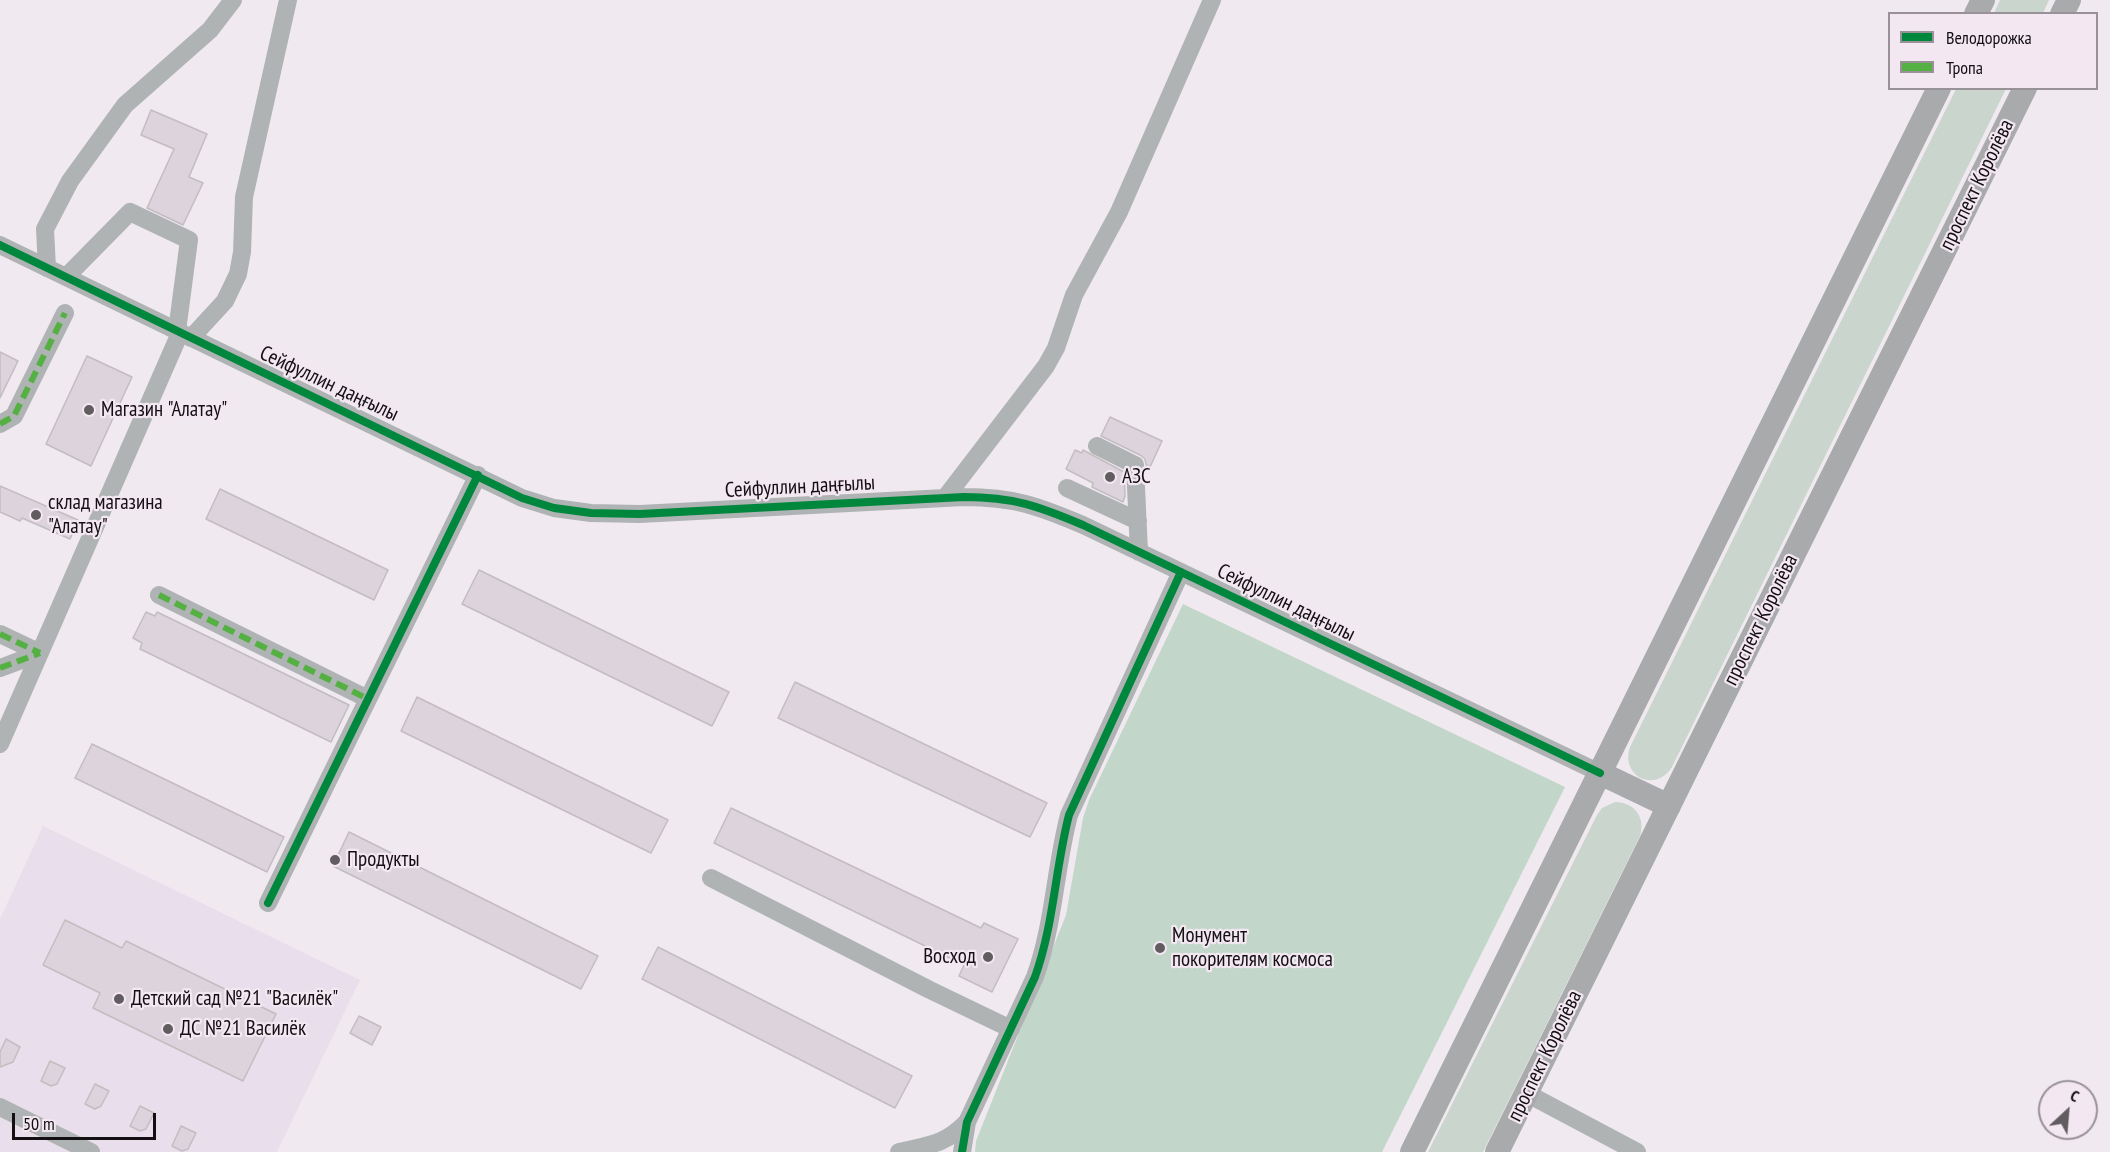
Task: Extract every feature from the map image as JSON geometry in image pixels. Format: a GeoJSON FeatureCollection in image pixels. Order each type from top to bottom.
{"type":"FeatureCollection","features":[{"type":"Feature","properties":{"kind":"main road"},"geometry":{"type":"LineString","coordinates":[[1412,1152],[1938,90]]}},
{"type":"Feature","properties":{"kind":"main road","name":"проспект Королёва"},"geometry":{"type":"LineString","coordinates":[[1497,1152],[2024,90]]}},
{"type":"Feature","properties":{"kind":"main road"},"geometry":{"type":"LineString","coordinates":[[1600,773],[1669,806]]}},
{"type":"Feature","properties":{"kind":"street"},"geometry":{"type":"LineString","coordinates":[[47,268],[45,230],[70,181],[125,105],[210,30],[233,0]]}},
{"type":"Feature","properties":{"kind":"street"},"geometry":{"type":"LineString","coordinates":[[183,334],[225,301],[238,274],[242,252],[244,197],[288,0]]}},
{"type":"Feature","properties":{"kind":"street"},"geometry":{"type":"LineString","coordinates":[[945,498],[1046,366],[1056,348],[1074,295],[1119,212],[1212,0]]}},
{"type":"Feature","properties":{"kind":"street"},"geometry":{"type":"LineString","coordinates":[[0,744],[183,334],[189,240],[130,212],[66,277]]}},
{"type":"Feature","properties":{"kind":"street","name":"Сейфуллин даңғылы"},"geometry":{"type":"LineString","coordinates":[[0,245],[522,498],[554,508],[591,513],[640,514],[945,498],[995,497],[1020,501],[1083,525],[1600,773]]}},
{"type":"Feature","properties":{"kind":"street"},"geometry":{"type":"LineString","coordinates":[[0,424],[14,416],[65,313]]}},
{"type":"Feature","properties":{"kind":"street"},"geometry":{"type":"LineString","coordinates":[[1097,446],[1135,465],[1139,552]]}},
{"type":"Feature","properties":{"kind":"street"},"geometry":{"type":"LineString","coordinates":[[268,903],[478,475]]}},
{"type":"Feature","properties":{"kind":"street"},"geometry":{"type":"LineString","coordinates":[[1044,509],[1073,484],[1138,521]]}},
{"type":"Feature","properties":{"kind":"street"},"geometry":{"type":"LineString","coordinates":[[962,1152],[967,1122],[1044,953],[1063,837],[1069,815],[1181,572]]}},
{"type":"Feature","properties":{"kind":"street"},"geometry":{"type":"LineString","coordinates":[[159,595],[368,699]]}},
{"type":"Feature","properties":{"kind":"street"},"geometry":{"type":"LineString","coordinates":[[0,634],[40,653]]}},
{"type":"Feature","properties":{"kind":"street"},"geometry":{"type":"LineString","coordinates":[[0,668],[40,653]]}},
{"type":"Feature","properties":{"kind":"street"},"geometry":{"type":"LineString","coordinates":[[711,878],[1011,1029]]}},
{"type":"Feature","properties":{"kind":"street"},"geometry":{"type":"LineString","coordinates":[[1526,1093],[1637,1152]]}},
{"type":"Feature","properties":{"kind":"street"},"geometry":{"type":"LineString","coordinates":[[0,1107],[91,1152]]}},
{"type":"Feature","properties":{"kind":"street"},"geometry":{"type":"LineString","coordinates":[[899,1152],[944,1141],[956,1134],[967,1122]]}},
{"type":"Feature","properties":{"kind":"shaded area"},"geometry":{"type":"Polygon","coordinates":[[[2000,0],[2049,0],[2043,12],[1994,12],[2000,0]]]}},
{"type":"Feature","properties":{"kind":"shaded area"},"geometry":{"type":"Polygon","coordinates":[[[1956,90],[2006,90],[1672,767],[1665,775],[1657,779],[1641,778],[1630,766],[1628,757],[1630,747],[1956,90]]]}},
{"type":"Feature","properties":{"kind":"shaded area"},"geometry":{"type":"Polygon","coordinates":[[[1615,802],[1628,805],[1637,812],[1641,823],[1640,836],[1483,1152],[1428,1152],[1597,815],[1602,808],[1615,802]]]}},
{"type":"Feature","properties":{"kind":"shaded area","name":"ДС №21 Василёк"},"geometry":{"type":"Polygon","coordinates":[[[43,826],[360,980],[277,1152],[0,1152],[0,919],[43,826]]]}},
{"type":"Feature","properties":{"kind":"green space"},"geometry":{"type":"Polygon","coordinates":[[[1183,604],[1565,787],[1382,1152],[975,1152],[976,1141],[1066,915],[1083,818],[1089,800],[1183,604]]]}},
{"type":"Feature","properties":{"kind":"building"},"geometry":{"type":"Polygon","coordinates":[[[151,110],[207,134],[189,177],[203,183],[183,225],[147,208],[174,149],[141,135],[151,110]]]}},
{"type":"Feature","properties":{"kind":"building"},"geometry":{"type":"Polygon","coordinates":[[[0,352],[18,361],[0,398],[0,352]]]}},
{"type":"Feature","properties":{"kind":"building","name":"Магазин \"Алатау\""},"geometry":{"type":"Polygon","coordinates":[[[87,356],[132,377],[91,466],[46,444],[87,356]]]}},
{"type":"Feature","properties":{"kind":"building"},"geometry":{"type":"Polygon","coordinates":[[[1110,417],[1162,441],[1150,467],[1140,455],[1101,436],[1110,417]]]}},
{"type":"Feature","properties":{"kind":"building"},"geometry":{"type":"Polygon","coordinates":[[[1075,450],[1082,453],[1083,450],[1124,472],[1123,502],[1092,487],[1093,483],[1066,469],[1075,450]]]}},
{"type":"Feature","properties":{"kind":"building","name":"склад магазина \"Алатау\""},"geometry":{"type":"Polygon","coordinates":[[[0,486],[78,520],[70,539],[22,518],[20,521],[0,512],[0,486]]]}},
{"type":"Feature","properties":{"kind":"building"},"geometry":{"type":"Polygon","coordinates":[[[220,489],[388,570],[374,600],[206,519],[220,489]]]}},
{"type":"Feature","properties":{"kind":"building"},"geometry":{"type":"Polygon","coordinates":[[[479,570],[729,692],[712,726],[462,604],[479,570]]]}},
{"type":"Feature","properties":{"kind":"building"},"geometry":{"type":"Polygon","coordinates":[[[146,612],[155,616],[157,612],[349,705],[331,742],[140,649],[142,643],[133,638],[146,612]]]}},
{"type":"Feature","properties":{"kind":"building"},"geometry":{"type":"Polygon","coordinates":[[[795,682],[1047,803],[1030,837],[778,718],[795,682]]]}},
{"type":"Feature","properties":{"kind":"building"},"geometry":{"type":"Polygon","coordinates":[[[417,697],[668,820],[651,853],[401,731],[417,697]]]}},
{"type":"Feature","properties":{"kind":"building"},"geometry":{"type":"Polygon","coordinates":[[[92,744],[284,837],[267,872],[75,778],[92,744]]]}},
{"type":"Feature","properties":{"kind":"building"},"geometry":{"type":"Polygon","coordinates":[[[731,808],[981,928],[984,923],[1018,939],[992,992],[959,976],[964,965],[714,843],[731,808]]]}},
{"type":"Feature","properties":{"kind":"building"},"geometry":{"type":"Polygon","coordinates":[[[349,832],[598,956],[581,989],[333,866],[349,832]]]}},
{"type":"Feature","properties":{"kind":"building","name":"Детский сад №21 \"Василёк\""},"geometry":{"type":"Polygon","coordinates":[[[65,920],[122,948],[126,941],[276,1014],[243,1081],[93,1008],[100,993],[43,965],[65,920]]]}},
{"type":"Feature","properties":{"kind":"building"},"geometry":{"type":"Polygon","coordinates":[[[658,947],[912,1076],[895,1108],[642,979],[658,947]]]}},
{"type":"Feature","properties":{"kind":"building"},"geometry":{"type":"Polygon","coordinates":[[[359,1016],[381,1027],[372,1045],[350,1033],[359,1016]]]}},
{"type":"Feature","properties":{"kind":"building"},"geometry":{"type":"Polygon","coordinates":[[[6,1039],[20,1047],[13,1062],[0,1067],[0,1052],[6,1039]]]}},
{"type":"Feature","properties":{"kind":"building"},"geometry":{"type":"Polygon","coordinates":[[[50,1061],[65,1068],[57,1084],[51,1086],[41,1081],[50,1061]]]}},
{"type":"Feature","properties":{"kind":"building"},"geometry":{"type":"Polygon","coordinates":[[[95,1084],[109,1091],[101,1106],[95,1109],[85,1104],[95,1084]]]}},
{"type":"Feature","properties":{"kind":"building"},"geometry":{"type":"Polygon","coordinates":[[[140,1106],[154,1113],[146,1129],[140,1131],[130,1126],[140,1106]]]}},
{"type":"Feature","properties":{"kind":"building"},"geometry":{"type":"Polygon","coordinates":[[[181,1126],[196,1133],[188,1149],[182,1151],[172,1146],[181,1126]]]}},
{"type":"Feature","properties":{"kind":"marked path"},"geometry":{"type":"LineString","coordinates":[[0,424],[14,416],[65,313]]}},
{"type":"Feature","properties":{"kind":"marked path"},"geometry":{"type":"LineString","coordinates":[[159,595],[368,699]]}},
{"type":"Feature","properties":{"kind":"marked path"},"geometry":{"type":"LineString","coordinates":[[0,634],[40,653]]}},
{"type":"Feature","properties":{"kind":"marked path"},"geometry":{"type":"LineString","coordinates":[[0,668],[40,653]]}},
{"type":"Feature","properties":{"kind":"cycle path"},"geometry":{"type":"LineString","coordinates":[[0,245],[522,498],[554,508],[591,513],[640,514],[964,497],[982,497],[1025,504],[1083,525],[1600,773]]}},
{"type":"Feature","properties":{"kind":"cycle path"},"geometry":{"type":"LineString","coordinates":[[268,903],[478,475]]}},
{"type":"Feature","properties":{"kind":"cycle path"},"geometry":{"type":"LineString","coordinates":[[962,1152],[967,1122],[1035,977],[1046,937],[1069,815],[1181,572]]}},
{"type":"Feature","properties":{"kind":"place","name":"Магазин \"Алатау\""},"geometry":{"type":"Point","coordinates":[89,410]}},
{"type":"Feature","properties":{"kind":"place","name":"АЗС"},"geometry":{"type":"Point","coordinates":[1110,477]}},
{"type":"Feature","properties":{"kind":"place","name":"склад магазина \"Алатау\""},"geometry":{"type":"Point","coordinates":[36,515]}},
{"type":"Feature","properties":{"kind":"place","name":"Продукты"},"geometry":{"type":"Point","coordinates":[335,860]}},
{"type":"Feature","properties":{"kind":"place","name":"Монумент покорителям космоса"},"geometry":{"type":"Point","coordinates":[1160,948]}},
{"type":"Feature","properties":{"kind":"place","name":"Восход"},"geometry":{"type":"Point","coordinates":[988,957]}},
{"type":"Feature","properties":{"kind":"place","name":"Детский сад №21 \"Василёк\""},"geometry":{"type":"Point","coordinates":[119,999]}},
{"type":"Feature","properties":{"kind":"place","name":"ДС №21 Василёк"},"geometry":{"type":"Point","coordinates":[168,1029]}}]}
